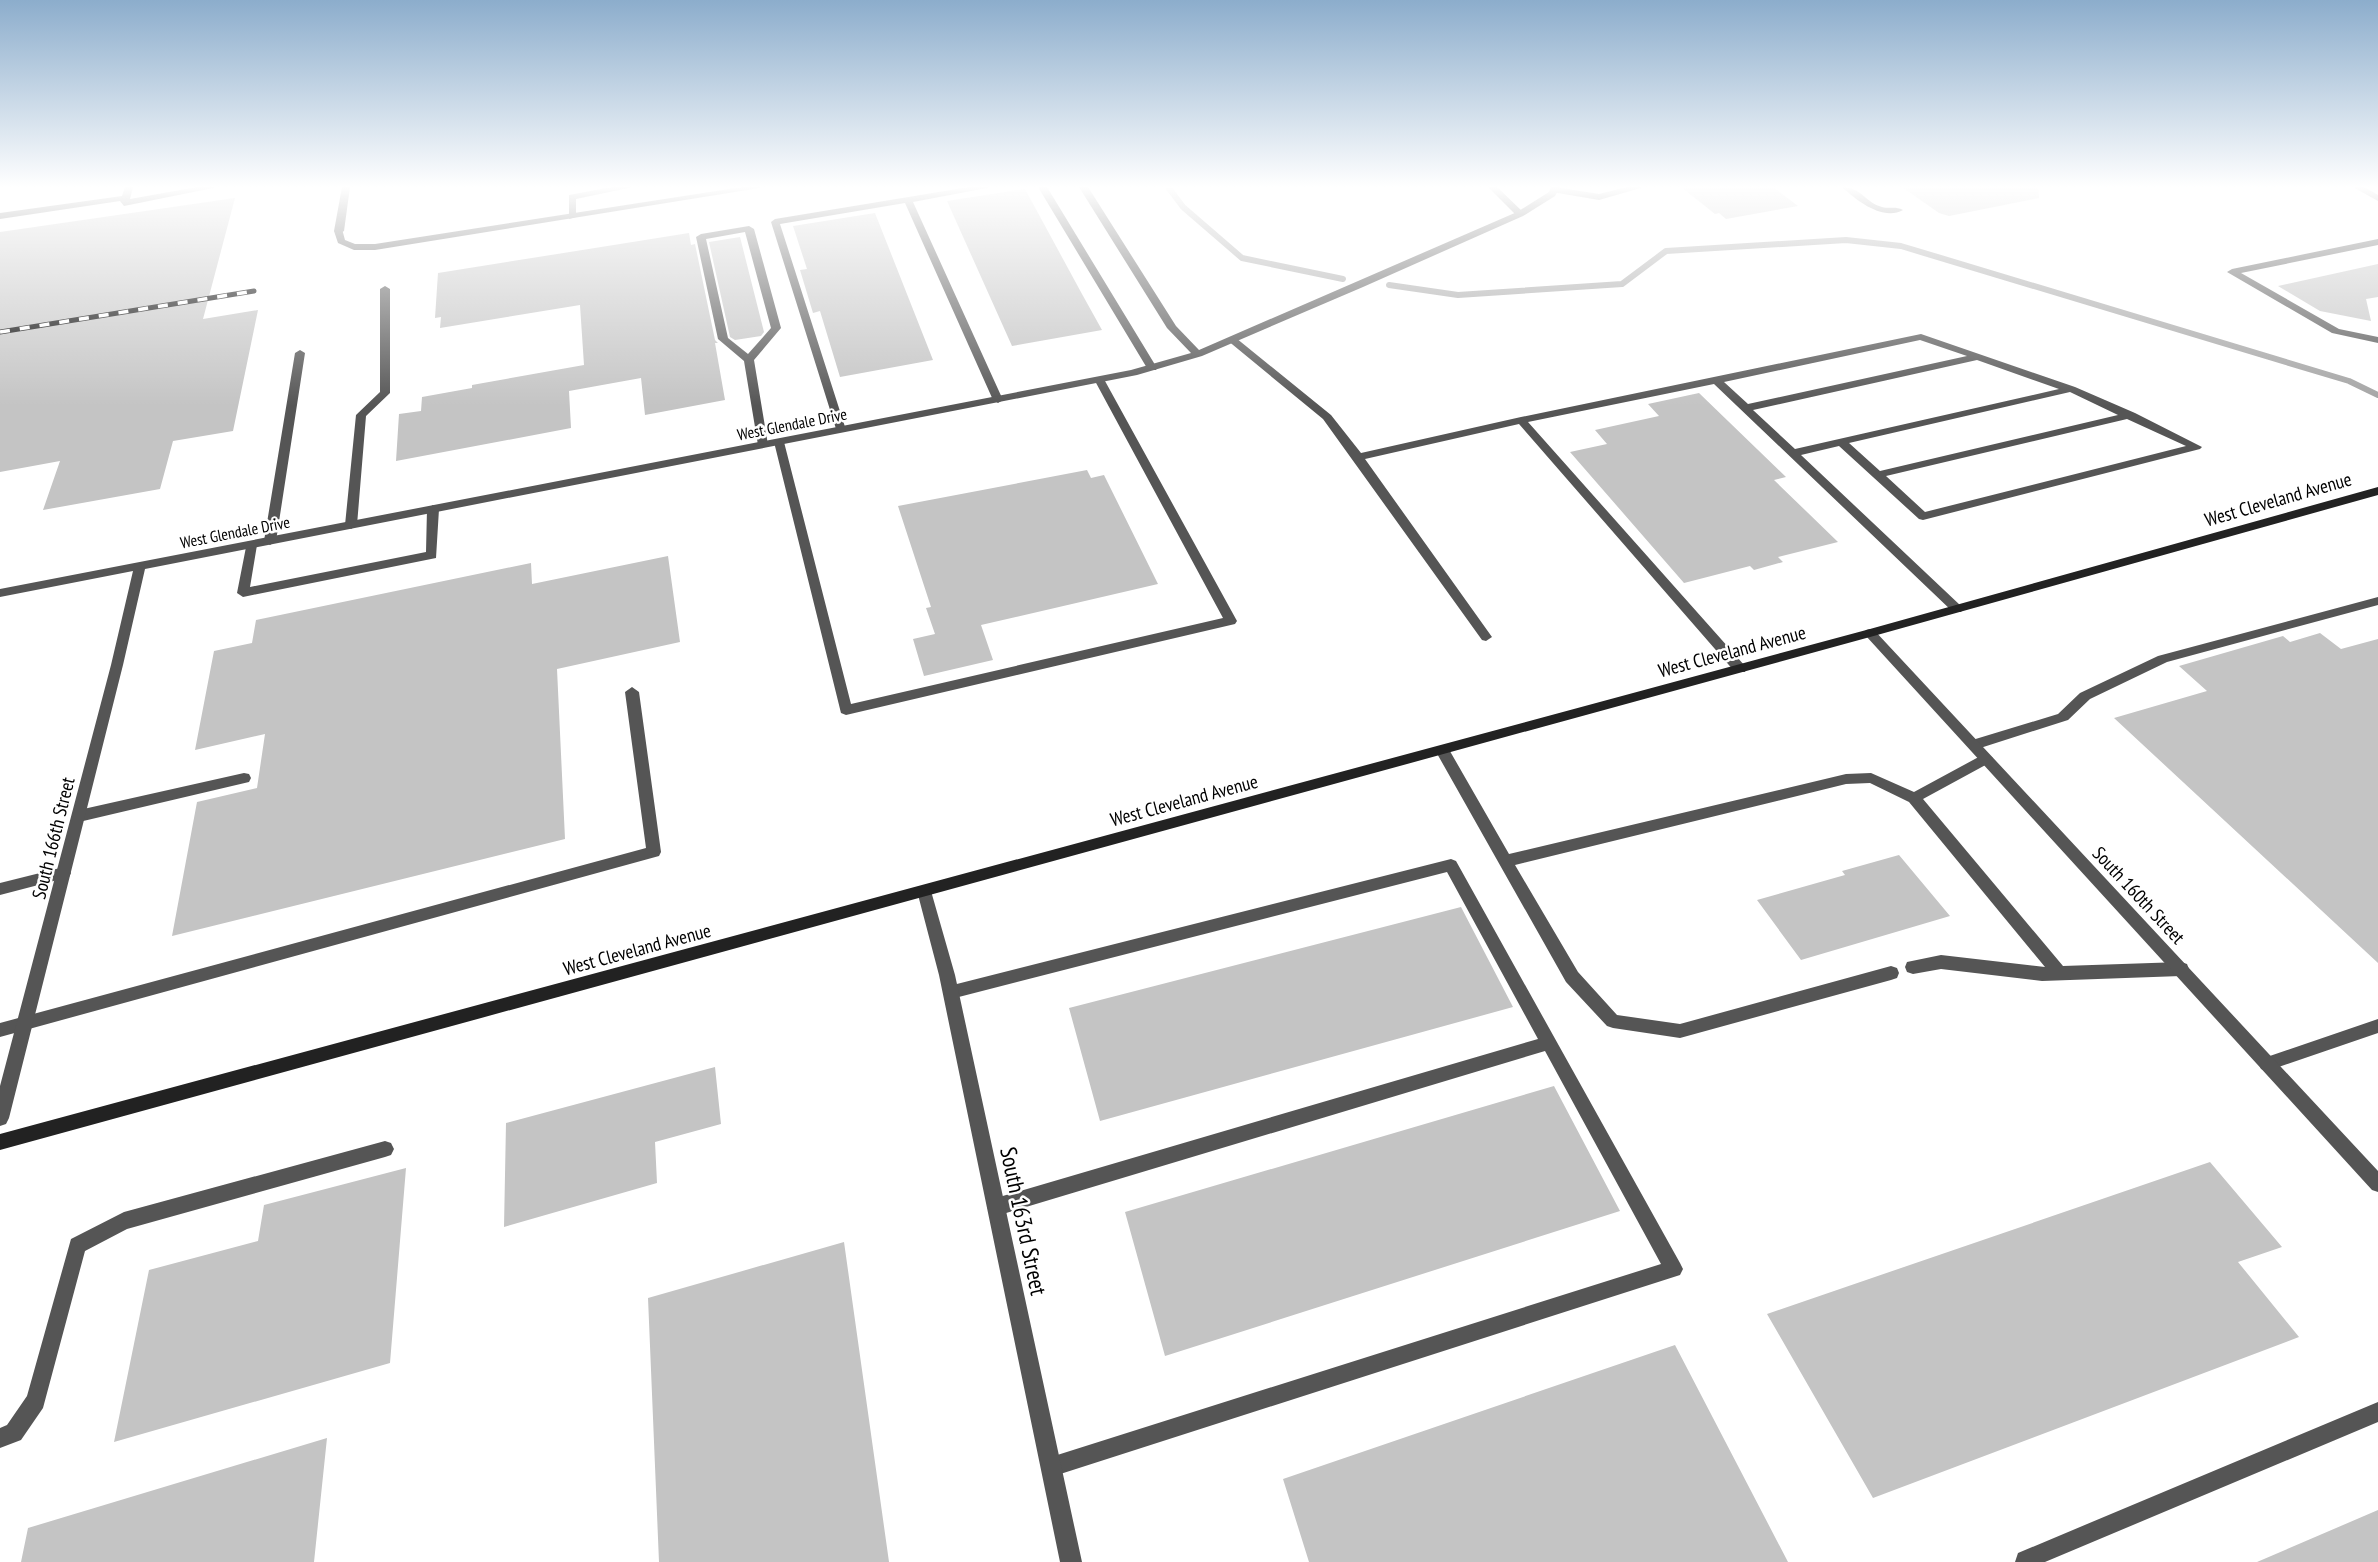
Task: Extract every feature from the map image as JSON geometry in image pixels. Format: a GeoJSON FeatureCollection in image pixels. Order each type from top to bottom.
{"type":"FeatureCollection","features":[{"type":"Feature","properties":{"kind":"main road","name":"West Cleveland Avenue"},"geometry":{"type":"LineString","coordinates":[[0,1142],[1740,669],[2378,491]]}},
{"type":"Feature","properties":{"kind":"street"},"geometry":{"type":"LineString","coordinates":[[706,260],[723,338],[749,360],[763,445]]}},
{"type":"Feature","properties":{"kind":"street"},"geometry":{"type":"LineString","coordinates":[[749,360],[776,328],[757,260]]}},
{"type":"Feature","properties":{"kind":"street"},"geometry":{"type":"LineString","coordinates":[[787,260],[841,430]]}},
{"type":"Feature","properties":{"kind":"street"},"geometry":{"type":"LineString","coordinates":[[935,260],[998,400]]}},
{"type":"Feature","properties":{"kind":"street"},"geometry":{"type":"LineString","coordinates":[[1086,260],[1152,368]]}},
{"type":"Feature","properties":{"kind":"street"},"geometry":{"type":"LineString","coordinates":[[1129,260],[1172,328],[1198,354]]}},
{"type":"Feature","properties":{"kind":"street","name":"West Glendale Drive"},"geometry":{"type":"LineString","coordinates":[[0,593],[1100,381],[1198,354],[1415,260]]}},
{"type":"Feature","properties":{"kind":"street"},"geometry":{"type":"LineString","coordinates":[[2291,260],[2232,272],[2336,331],[2378,340]]}},
{"type":"Feature","properties":{"kind":"street"},"geometry":{"type":"LineString","coordinates":[[351,525],[361,415],[385,393],[385,289]]}},
{"type":"Feature","properties":{"kind":"street"},"geometry":{"type":"LineString","coordinates":[[1358,457],[1521,420],[1921,337],[2071,389],[2196,447],[1923,516],[1841,442]]}},
{"type":"Feature","properties":{"kind":"street"},"geometry":{"type":"LineString","coordinates":[[1232,340],[1327,417],[1486,637]]}},
{"type":"Feature","properties":{"kind":"street"},"geometry":{"type":"LineString","coordinates":[[270,541],[300,354]]}},
{"type":"Feature","properties":{"kind":"street"},"geometry":{"type":"LineString","coordinates":[[1746,408],[1979,357]]}},
{"type":"Feature","properties":{"kind":"street"},"geometry":{"type":"LineString","coordinates":[[1716,380],[1957,609]]}},
{"type":"Feature","properties":{"kind":"street"},"geometry":{"type":"LineString","coordinates":[[779,442],[846,710],[1231,621],[1100,381]]}},
{"type":"Feature","properties":{"kind":"street"},"geometry":{"type":"LineString","coordinates":[[1794,453],[2071,389]]}},
{"type":"Feature","properties":{"kind":"street"},"geometry":{"type":"LineString","coordinates":[[1878,475],[2131,415]]}},
{"type":"Feature","properties":{"kind":"street"},"geometry":{"type":"LineString","coordinates":[[1521,420],[1740,669]]}},
{"type":"Feature","properties":{"kind":"street"},"geometry":{"type":"LineString","coordinates":[[251,545],[243,593],[432,555],[433,509]]}},
{"type":"Feature","properties":{"kind":"street","name":"South 166th Street"},"geometry":{"type":"LineString","coordinates":[[0,1118],[79,816],[140,566]]}},
{"type":"Feature","properties":{"kind":"street"},"geometry":{"type":"LineString","coordinates":[[1973,745],[2063,718],[2085,696],[2163,659],[2378,601]]}},
{"type":"Feature","properties":{"kind":"street","name":"South 160th Street"},"geometry":{"type":"LineString","coordinates":[[1870,633],[2378,1184]]}},
{"type":"Feature","properties":{"kind":"street"},"geometry":{"type":"LineString","coordinates":[[0,1030],[654,852],[632,692]]}},
{"type":"Feature","properties":{"kind":"street"},"geometry":{"type":"LineString","coordinates":[[1442,750],[1572,977],[1613,1021],[1680,1031],[1891,973]]}},
{"type":"Feature","properties":{"kind":"street"},"geometry":{"type":"LineString","coordinates":[[1914,798],[1986,758]]}},
{"type":"Feature","properties":{"kind":"street"},"geometry":{"type":"LineString","coordinates":[[79,816],[244,778]]}},
{"type":"Feature","properties":{"kind":"street"},"geometry":{"type":"LineString","coordinates":[[1506,862],[1846,779],[1871,778],[1914,798],[2059,973]]}},
{"type":"Feature","properties":{"kind":"street"},"geometry":{"type":"LineString","coordinates":[[951,992],[1451,865],[1674,1269],[1051,1467]]}},
{"type":"Feature","properties":{"kind":"street"},"geometry":{"type":"LineString","coordinates":[[0,889],[64,873]]}},
{"type":"Feature","properties":{"kind":"street","name":"South 163rd Street"},"geometry":{"type":"LineString","coordinates":[[924,891],[951,992],[1071,1562]]}},
{"type":"Feature","properties":{"kind":"street"},"geometry":{"type":"LineString","coordinates":[[1913,967],[1941,961],[2042,974],[2181,969]]}},
{"type":"Feature","properties":{"kind":"street"},"geometry":{"type":"LineString","coordinates":[[2267,1064],[2378,1026]]}},
{"type":"Feature","properties":{"kind":"street"},"geometry":{"type":"LineString","coordinates":[[996,1207],[1549,1042]]}},
{"type":"Feature","properties":{"kind":"street"},"geometry":{"type":"LineString","coordinates":[[0,1438],[14,1433],[36,1401],[77,1245],[124,1221],[385,1149]]}},
{"type":"Feature","properties":{"kind":"street"},"geometry":{"type":"LineString","coordinates":[[2025,1560],[2378,1412]]}},
{"type":"Feature","properties":{"kind":"building"},"geometry":{"type":"Polygon","coordinates":[[[0,260],[219,260],[203,319],[258,310],[233,431],[173,441],[160,489],[43,510],[60,461],[0,472],[0,260]]]}},
{"type":"Feature","properties":{"kind":"building"},"geometry":{"type":"Polygon","coordinates":[[[520,260],[698,260],[715,340],[718,343],[715,343],[725,400],[645,415],[641,378],[569,391],[571,428],[396,461],[399,414],[421,411],[422,397],[584,365],[580,305],[440,328],[441,317],[435,318],[438,273],[520,260]]]}},
{"type":"Feature","properties":{"kind":"building"},"geometry":{"type":"Polygon","coordinates":[[[713,260],[746,260],[764,332],[761,336],[735,340],[730,337],[713,260]]]}},
{"type":"Feature","properties":{"kind":"building"},"geometry":{"type":"Polygon","coordinates":[[[804,260],[894,260],[933,360],[840,377],[820,311],[813,313],[800,270],[807,269],[804,260]]]}},
{"type":"Feature","properties":{"kind":"building"},"geometry":{"type":"Polygon","coordinates":[[[973,260],[1064,260],[1102,330],[1012,346],[973,260]]]}},
{"type":"Feature","properties":{"kind":"building"},"geometry":{"type":"Polygon","coordinates":[[[2378,264],[2378,297],[2366,299],[2371,321],[2320,311],[2278,286],[2378,264]]]}},
{"type":"Feature","properties":{"kind":"building"},"geometry":{"type":"Polygon","coordinates":[[[1699,393],[1786,477],[1774,480],[1838,542],[1778,557],[1783,562],[1754,570],[1750,566],[1684,583],[1570,452],[1607,444],[1595,430],[1659,416],[1648,404],[1699,393]]]}},
{"type":"Feature","properties":{"kind":"building"},"geometry":{"type":"Polygon","coordinates":[[[1087,470],[1091,478],[1104,475],[1158,584],[981,625],[993,660],[924,676],[913,639],[935,634],[926,608],[931,607],[898,506],[1087,470]]]}},
{"type":"Feature","properties":{"kind":"building"},"geometry":{"type":"Polygon","coordinates":[[[668,556],[680,642],[557,669],[565,839],[172,936],[197,802],[257,788],[265,734],[195,750],[214,651],[252,643],[256,620],[531,563],[532,584],[668,556]]]}},
{"type":"Feature","properties":{"kind":"building"},"geometry":{"type":"Polygon","coordinates":[[[2320,633],[2341,649],[2378,639],[2378,963],[2114,718],[2207,691],[2179,666],[2283,636],[2290,642],[2320,633]]]}},
{"type":"Feature","properties":{"kind":"building"},"geometry":{"type":"Polygon","coordinates":[[[1899,855],[1950,916],[1801,960],[1757,900],[1845,875],[1842,871],[1899,855]]]}},
{"type":"Feature","properties":{"kind":"building"},"geometry":{"type":"Polygon","coordinates":[[[1461,907],[1513,1007],[1100,1121],[1069,1008],[1461,907]]]}},
{"type":"Feature","properties":{"kind":"building"},"geometry":{"type":"Polygon","coordinates":[[[715,1067],[721,1124],[655,1142],[657,1183],[504,1227],[506,1123],[715,1067]]]}},
{"type":"Feature","properties":{"kind":"building"},"geometry":{"type":"Polygon","coordinates":[[[1554,1086],[1620,1211],[1165,1356],[1125,1212],[1554,1086]]]}},
{"type":"Feature","properties":{"kind":"building"},"geometry":{"type":"Polygon","coordinates":[[[2210,1162],[2282,1247],[2238,1262],[2299,1337],[1873,1498],[1767,1314],[2210,1162]]]}},
{"type":"Feature","properties":{"kind":"building"},"geometry":{"type":"Polygon","coordinates":[[[406,1168],[390,1363],[114,1442],[149,1270],[258,1241],[264,1205],[406,1168]]]}},
{"type":"Feature","properties":{"kind":"building"},"geometry":{"type":"Polygon","coordinates":[[[844,1242],[889,1562],[659,1562],[648,1298],[844,1242]]]}},
{"type":"Feature","properties":{"kind":"building"},"geometry":{"type":"Polygon","coordinates":[[[1675,1345],[1788,1562],[1309,1562],[1283,1479],[1675,1345]]]}},
{"type":"Feature","properties":{"kind":"building"},"geometry":{"type":"Polygon","coordinates":[[[327,1438],[314,1562],[21,1562],[28,1528],[327,1438]]]}},
{"type":"Feature","properties":{"kind":"building"},"geometry":{"type":"Polygon","coordinates":[[[2378,1510],[2378,1562],[2257,1562],[2378,1510]]]}},
{"type":"Feature","properties":{"kind":"waterway"},"geometry":{"type":"LineString","coordinates":[[1251,260],[1343,279]]}},
{"type":"Feature","properties":{"kind":"waterway"},"geometry":{"type":"LineString","coordinates":[[1389,285],[1458,295],[1622,284],[1654,260]]}},
{"type":"Feature","properties":{"kind":"waterway"},"geometry":{"type":"LineString","coordinates":[[1947,260],[2349,381],[2378,395]]}},
{"type":"Feature","properties":{"kind":"railway"},"geometry":{"type":"LineString","coordinates":[[0,332],[254,291]]}}]}
